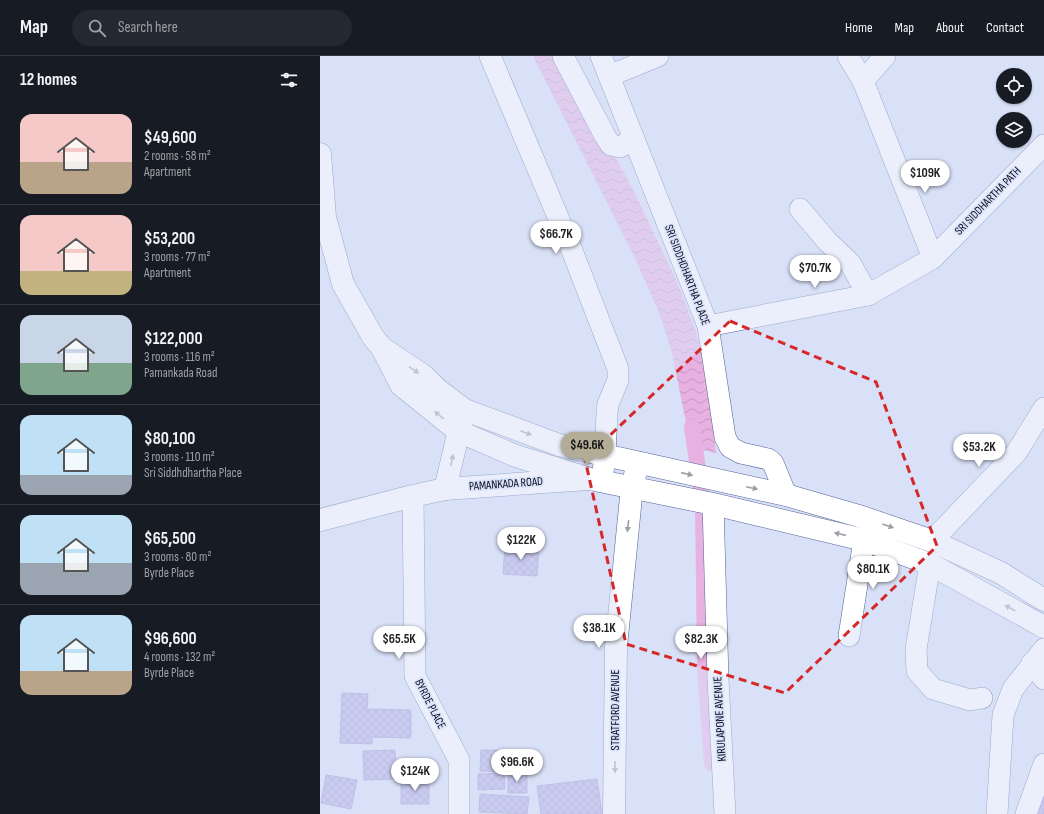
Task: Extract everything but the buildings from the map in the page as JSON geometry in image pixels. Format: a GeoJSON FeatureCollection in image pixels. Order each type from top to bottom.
{"type":"FeatureCollection","features":[{"type":"Feature","properties":{"kind":"main road"},"geometry":{"type":"LineString","coordinates":[[320,154],[322,218],[343,284],[373,337],[382,348],[401,385],[458,431],[516,456],[596,480],[713,504],[864,540],[930,564],[1044,627]]}},
{"type":"Feature","properties":{"kind":"main road"},"geometry":{"type":"LineString","coordinates":[[382,348],[424,376],[438,390],[464,410],[559,446],[786,495],[859,516],[932,541],[1001,573],[1044,600]]}},
{"type":"Feature","properties":{"kind":"main road"},"geometry":{"type":"LineString","coordinates":[[445,489],[464,410]]}},
{"type":"Feature","properties":{"kind":"main road","name":"STRATFORD AVENUE"},"geometry":{"type":"LineString","coordinates":[[614,814],[616,647],[632,487],[638,462]]}},
{"type":"Feature","properties":{"kind":"main road","name":"PAMANKADA ROAD"},"geometry":{"type":"LineString","coordinates":[[320,520],[445,489],[596,480]]}},
{"type":"Feature","properties":{"kind":"street"},"geometry":{"type":"LineString","coordinates":[[490,56],[569,243],[618,369],[618,380],[607,408],[605,455],[596,480]]}},
{"type":"Feature","properties":{"kind":"street"},"geometry":{"type":"LineString","coordinates":[[563,56],[611,145],[620,147],[634,139]]}},
{"type":"Feature","properties":{"kind":"street","name":"SRI SIDDHDHARTHA PLACE"},"geometry":{"type":"LineString","coordinates":[[601,56],[708,326],[726,436],[730,447],[741,453],[768,459],[773,463],[786,495]]}},
{"type":"Feature","properties":{"kind":"street"},"geometry":{"type":"LineString","coordinates":[[609,76],[658,56]]}},
{"type":"Feature","properties":{"kind":"street"},"geometry":{"type":"LineString","coordinates":[[848,56],[863,81],[933,258]]}},
{"type":"Feature","properties":{"kind":"street"},"geometry":{"type":"LineString","coordinates":[[863,81],[885,56]]}},
{"type":"Feature","properties":{"kind":"street","name":"SRI SIDDHARTHA PATH"},"geometry":{"type":"LineString","coordinates":[[708,326],[868,296],[933,258],[1044,145]]}},
{"type":"Feature","properties":{"kind":"street"},"geometry":{"type":"LineString","coordinates":[[800,210],[827,241],[850,263],[868,296]]}},
{"type":"Feature","properties":{"kind":"street"},"geometry":{"type":"LineString","coordinates":[[932,541],[1016,453],[1044,408]]}},
{"type":"Feature","properties":{"kind":"street","name":"BYRDE PLACE"},"geometry":{"type":"LineString","coordinates":[[413,496],[415,676],[459,760],[459,814]]}},
{"type":"Feature","properties":{"kind":"street","name":"KIRULAPONE AVENUE"},"geometry":{"type":"LineString","coordinates":[[713,504],[718,679],[725,814]]}},
{"type":"Feature","properties":{"kind":"street"},"geometry":{"type":"LineString","coordinates":[[849,636],[864,540]]}},
{"type":"Feature","properties":{"kind":"street"},"geometry":{"type":"LineString","coordinates":[[930,564],[916,649],[917,670],[933,689],[970,700],[982,698]]}},
{"type":"Feature","properties":{"kind":"street"},"geometry":{"type":"LineString","coordinates":[[1040,664],[1012,688],[1003,714],[998,809],[1027,812],[1044,764]]}},
{"type":"Feature","properties":{"kind":"highlighted area"},"geometry":{"type":"Polygon","coordinates":[[[730,321],[876,382],[937,546],[785,693],[626,644],[585,459],[730,321]]]}},
{"type":"Feature","properties":{"kind":"water"},"geometry":{"type":"Polygon","coordinates":[[[533,56],[559,56],[632,187],[677,282],[696,332],[708,380],[716,453],[691,447],[671,349],[659,312],[632,252],[533,56]]]}},
{"type":"Feature","properties":{"kind":"waterway"},"geometry":{"type":"LineString","coordinates":[[692,427],[703,503],[705,668],[712,763]]}}]}
